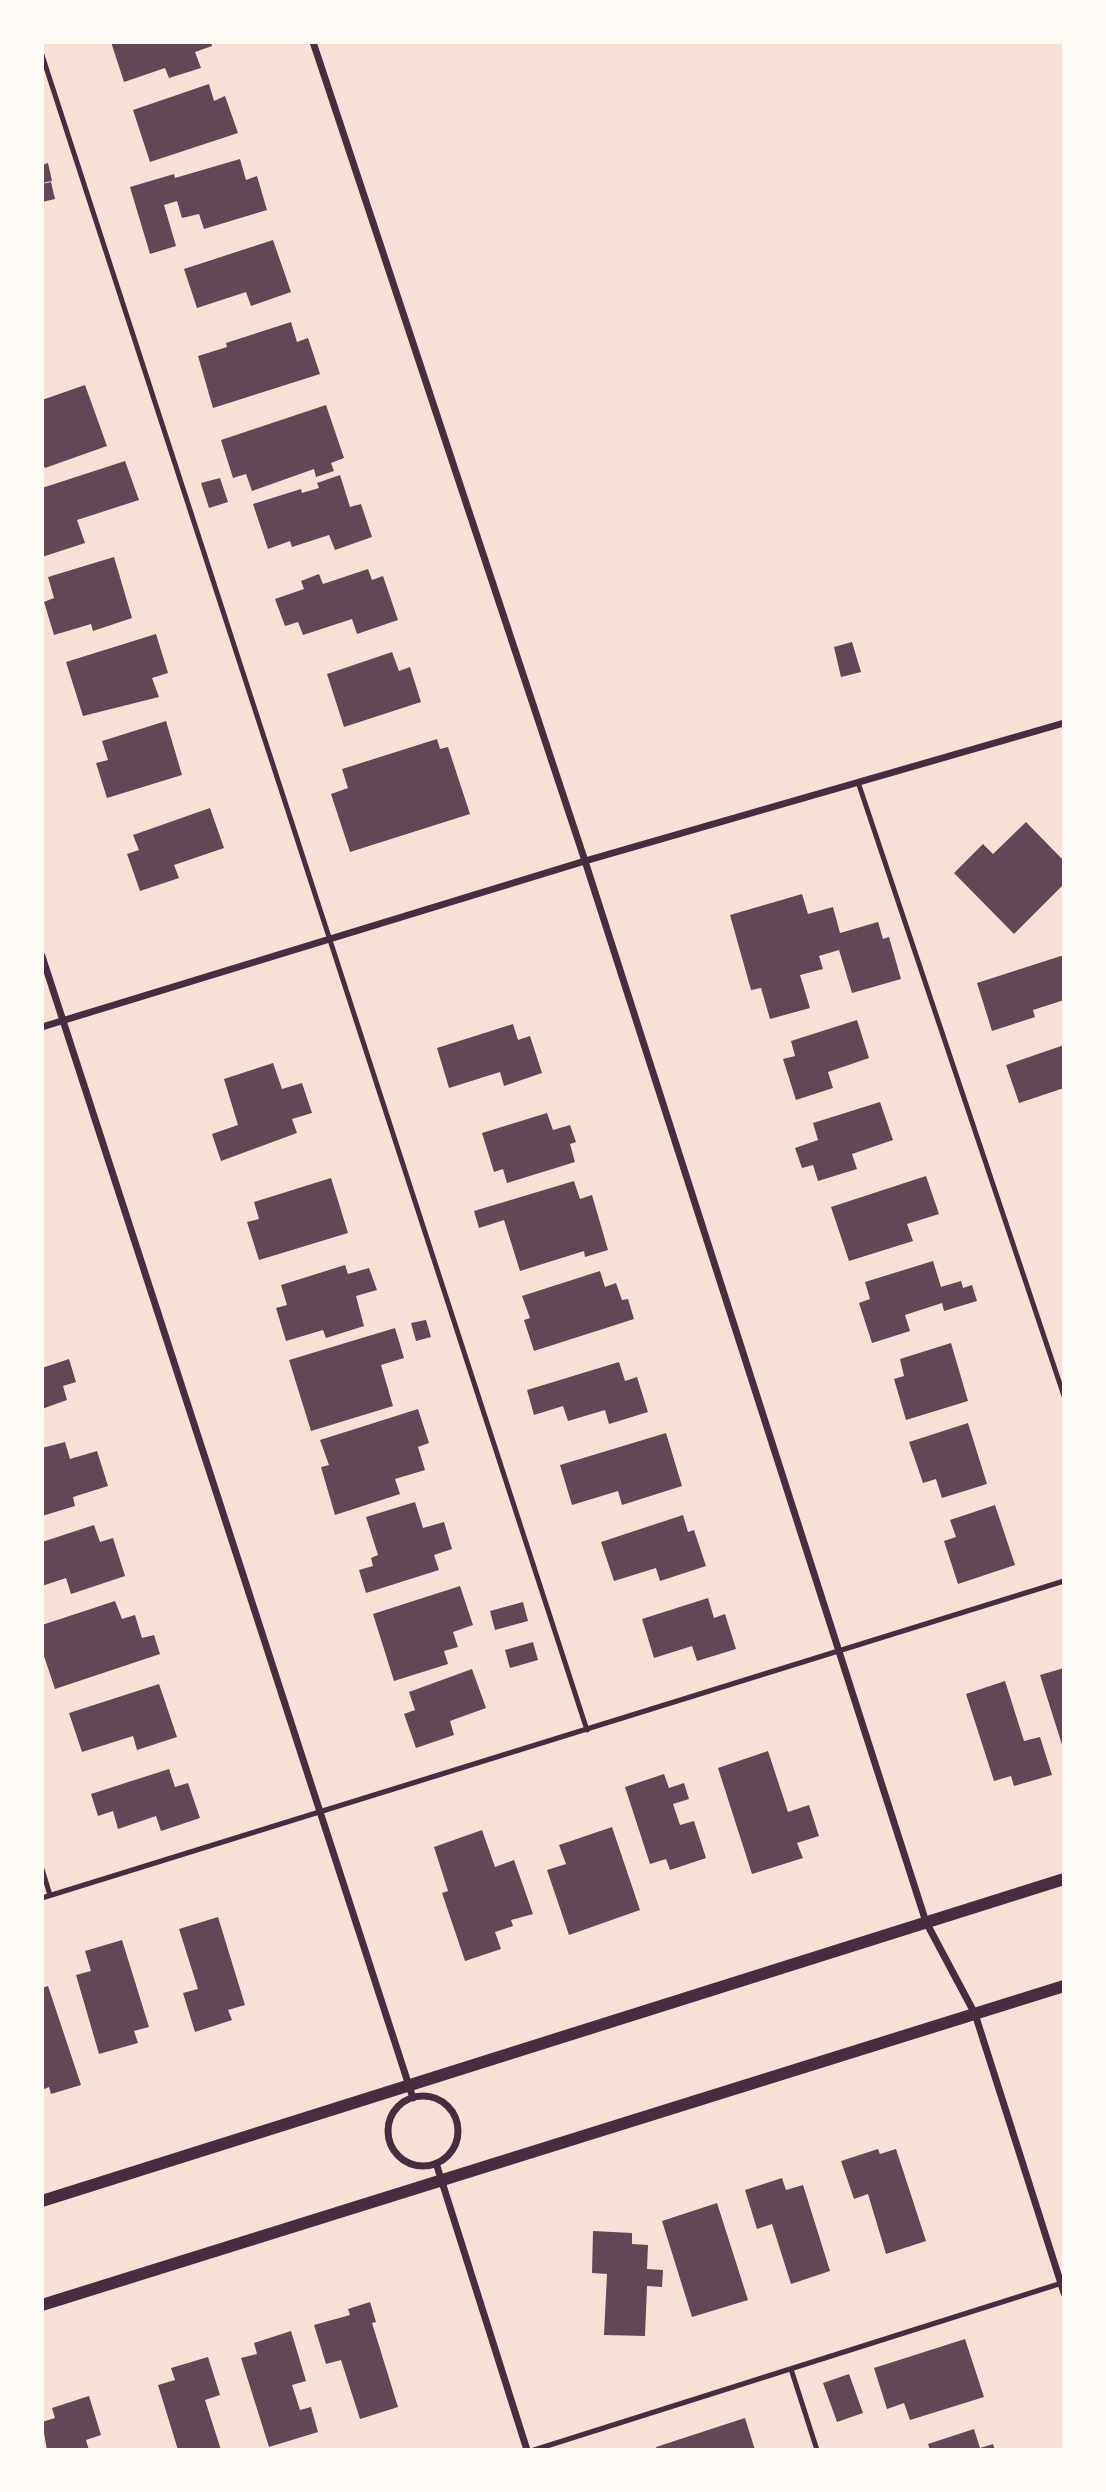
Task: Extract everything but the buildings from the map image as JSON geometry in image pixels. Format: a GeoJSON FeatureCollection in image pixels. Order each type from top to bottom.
{"type":"FeatureCollection","features":[{"type":"Feature","properties":{"kind":"street"},"geometry":{"type":"LineString","coordinates":[[313,42],[585,861],[926,1922],[975,2014],[1064,2293]]}},
{"type":"Feature","properties":{"kind":"street"},"geometry":{"type":"LineString","coordinates":[[42,1027],[585,861],[1064,723]]}},
{"type":"Feature","properties":{"kind":"street"},"geometry":{"type":"LineString","coordinates":[[42,956],[412,2092]]}},
{"type":"Feature","properties":{"kind":"street"},"geometry":{"type":"LineString","coordinates":[[42,2201],[412,2092],[1064,1879]]}},
{"type":"Feature","properties":{"kind":"street"},"geometry":{"type":"LineString","coordinates":[[42,2305],[1064,1986]]}},
{"type":"Feature","properties":{"kind":"street"},"geometry":{"type":"LineString","coordinates":[[412,2092],[441,2101],[456,2119],[456,2141],[444,2160],[411,2165],[394,2151],[389,2140],[391,2116],[412,2092]]}},
{"type":"Feature","properties":{"kind":"street"},"geometry":{"type":"LineString","coordinates":[[436,2163],[527,2450]]}},
{"type":"Feature","properties":{"kind":"lane"},"geometry":{"type":"LineString","coordinates":[[42,55],[587,1730]]}},
{"type":"Feature","properties":{"kind":"lane"},"geometry":{"type":"LineString","coordinates":[[858,782],[1064,1396]]}},
{"type":"Feature","properties":{"kind":"lane"},"geometry":{"type":"LineString","coordinates":[[42,1898],[1064,1581]]}},
{"type":"Feature","properties":{"kind":"lane"},"geometry":{"type":"LineString","coordinates":[[42,1869],[50,1895]]}},
{"type":"Feature","properties":{"kind":"lane"},"geometry":{"type":"LineString","coordinates":[[534,2450],[1063,2283]]}},
{"type":"Feature","properties":{"kind":"lane"},"geometry":{"type":"LineString","coordinates":[[791,2369],[817,2450]]}}]}
